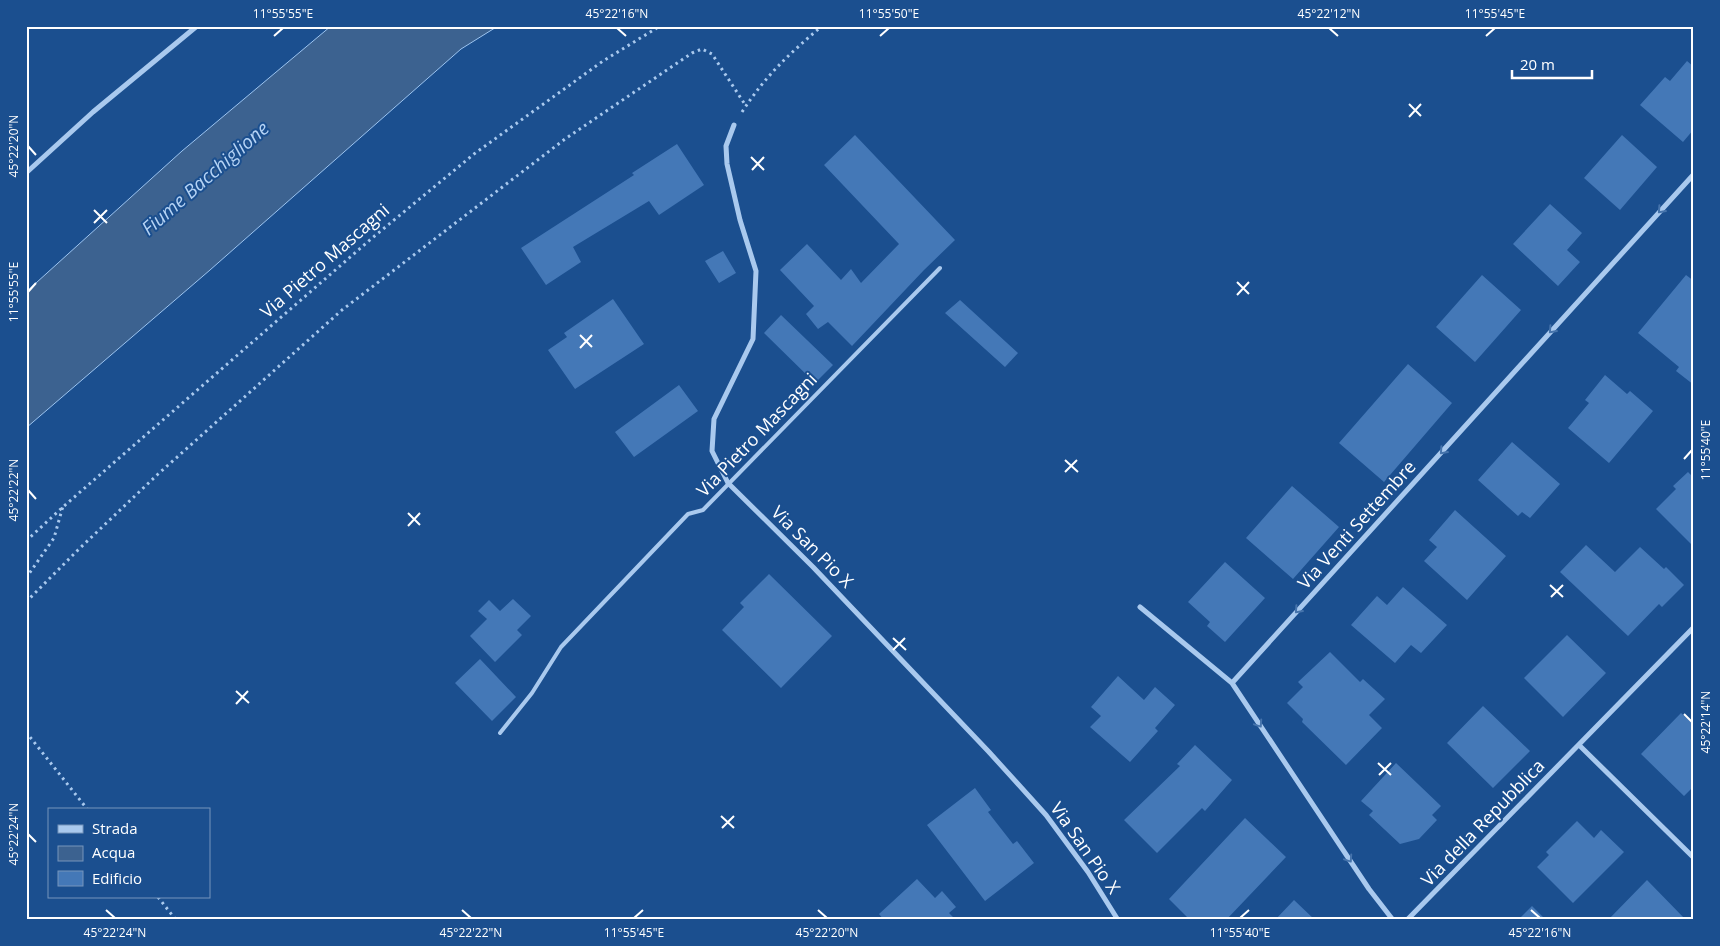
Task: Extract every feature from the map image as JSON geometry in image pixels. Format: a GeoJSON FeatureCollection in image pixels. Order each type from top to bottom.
{"type":"FeatureCollection","features":[{"type":"Feature","properties":{"kind":"street"},"geometry":{"type":"LineString","coordinates":[[26,173],[93,112],[197,26]]}},
{"type":"Feature","properties":{"kind":"street","name":"Via San Pio X"},"geometry":{"type":"LineString","coordinates":[[734,124],[726,146],[727,164],[740,220],[756,271],[753,339],[714,419],[712,450],[728,483],[813,567],[990,752],[1046,815],[1088,872],[1118,920]]}},
{"type":"Feature","properties":{"kind":"street","name":"Via Venti Settembre"},"geometry":{"type":"LineString","coordinates":[[1232,683],[1694,174]]}},
{"type":"Feature","properties":{"kind":"street"},"geometry":{"type":"LineString","coordinates":[[1140,607],[1232,683],[1369,889],[1392,920]]}},
{"type":"Feature","properties":{"kind":"street","name":"Via della Repubblica"},"geometry":{"type":"LineString","coordinates":[[1407,920],[1694,627]]}},
{"type":"Feature","properties":{"kind":"street"},"geometry":{"type":"LineString","coordinates":[[1579,745],[1694,858]]}},
{"type":"Feature","properties":{"kind":"lane","name":"Via Pietro Mascagni"},"geometry":{"type":"LineString","coordinates":[[500,733],[532,693],[561,647],[688,514],[703,510],[940,268]]}},
{"type":"Feature","properties":{"kind":"path","name":"Via Pietro Mascagni"},"geometry":{"type":"LineString","coordinates":[[26,541],[371,238],[474,154],[603,61],[660,26]]}},
{"type":"Feature","properties":{"kind":"path"},"geometry":{"type":"LineString","coordinates":[[734,124],[760,84],[822,26]]}},
{"type":"Feature","properties":{"kind":"path"},"geometry":{"type":"LineString","coordinates":[[26,602],[157,476],[342,310],[565,139],[692,53],[702,49],[712,54],[746,106]]}},
{"type":"Feature","properties":{"kind":"path"},"geometry":{"type":"LineString","coordinates":[[26,578],[54,538],[64,506]]}},
{"type":"Feature","properties":{"kind":"path"},"geometry":{"type":"LineString","coordinates":[[26,732],[86,808]]}},
{"type":"Feature","properties":{"kind":"path"},"geometry":{"type":"LineString","coordinates":[[159,898],[176,920]]}},
{"type":"Feature","properties":{"kind":"water","name":"Fiume Bacchiglione"},"geometry":{"type":"Polygon","coordinates":[[[331,26],[498,26],[461,49],[210,270],[26,428],[26,292],[182,151],[331,26]]]}},
{"type":"Feature","properties":{"kind":"building"},"geometry":{"type":"Polygon","coordinates":[[[1687,61],[1694,67],[1694,129],[1683,142],[1640,105],[1665,77],[1670,81],[1687,61]]]}},
{"type":"Feature","properties":{"kind":"building"},"geometry":{"type":"Polygon","coordinates":[[[855,135],[955,240],[852,346],[828,322],[818,329],[806,314],[814,306],[780,270],[807,244],[841,280],[851,269],[861,283],[899,244],[824,165],[855,135]]]}},
{"type":"Feature","properties":{"kind":"building"},"geometry":{"type":"Polygon","coordinates":[[[1622,135],[1657,167],[1620,210],[1584,178],[1622,135]]]}},
{"type":"Feature","properties":{"kind":"building"},"geometry":{"type":"Polygon","coordinates":[[[677,144],[704,185],[659,215],[649,201],[573,247],[581,262],[546,285],[521,248],[634,175],[632,173],[677,144]]]}},
{"type":"Feature","properties":{"kind":"building"},"geometry":{"type":"Polygon","coordinates":[[[1550,204],[1582,233],[1567,250],[1580,262],[1558,286],[1513,244],[1550,204]]]}},
{"type":"Feature","properties":{"kind":"building"},"geometry":{"type":"Polygon","coordinates":[[[723,251],[736,273],[719,283],[705,261],[723,251]]]}},
{"type":"Feature","properties":{"kind":"building"},"geometry":{"type":"Polygon","coordinates":[[[1482,275],[1521,310],[1475,362],[1436,327],[1482,275]]]}},
{"type":"Feature","properties":{"kind":"building"},"geometry":{"type":"Polygon","coordinates":[[[1686,275],[1694,281],[1694,385],[1676,371],[1679,367],[1638,333],[1686,275]]]}},
{"type":"Feature","properties":{"kind":"building"},"geometry":{"type":"Polygon","coordinates":[[[613,299],[644,344],[575,389],[548,350],[567,337],[564,333],[613,299]]]}},
{"type":"Feature","properties":{"kind":"building"},"geometry":{"type":"Polygon","coordinates":[[[960,300],[1018,353],[1005,367],[945,313],[960,300]]]}},
{"type":"Feature","properties":{"kind":"building"},"geometry":{"type":"Polygon","coordinates":[[[781,315],[833,365],[815,383],[764,333],[781,315]]]}},
{"type":"Feature","properties":{"kind":"building"},"geometry":{"type":"Polygon","coordinates":[[[1408,364],[1452,403],[1384,482],[1339,443],[1408,364]]]}},
{"type":"Feature","properties":{"kind":"building"},"geometry":{"type":"Polygon","coordinates":[[[1605,375],[1627,394],[1630,391],[1653,411],[1609,463],[1568,428],[1589,403],[1585,400],[1605,375]]]}},
{"type":"Feature","properties":{"kind":"building"},"geometry":{"type":"Polygon","coordinates":[[[679,385],[698,411],[634,457],[615,432],[679,385]]]}},
{"type":"Feature","properties":{"kind":"building"},"geometry":{"type":"Polygon","coordinates":[[[1512,442],[1560,484],[1530,518],[1522,512],[1518,516],[1478,480],[1512,442]]]}},
{"type":"Feature","properties":{"kind":"building"},"geometry":{"type":"Polygon","coordinates":[[[1688,472],[1691,475],[1694,472],[1694,547],[1656,509],[1676,489],[1673,486],[1688,472]]]}},
{"type":"Feature","properties":{"kind":"building"},"geometry":{"type":"Polygon","coordinates":[[[1292,486],[1339,527],[1293,579],[1246,538],[1292,486]]]}},
{"type":"Feature","properties":{"kind":"building"},"geometry":{"type":"Polygon","coordinates":[[[1455,510],[1506,556],[1467,600],[1424,561],[1437,547],[1429,540],[1455,510]]]}},
{"type":"Feature","properties":{"kind":"building"},"geometry":{"type":"Polygon","coordinates":[[[1586,545],[1615,572],[1640,547],[1664,569],[1666,567],[1684,585],[1662,607],[1659,604],[1628,636],[1560,572],[1586,545]]]}},
{"type":"Feature","properties":{"kind":"building"},"geometry":{"type":"Polygon","coordinates":[[[1225,562],[1265,598],[1225,642],[1207,626],[1210,622],[1188,602],[1225,562]]]}},
{"type":"Feature","properties":{"kind":"building"},"geometry":{"type":"Polygon","coordinates":[[[769,574],[832,636],[781,688],[722,630],[744,607],[740,603],[769,574]]]}},
{"type":"Feature","properties":{"kind":"building"},"geometry":{"type":"Polygon","coordinates":[[[1403,587],[1447,625],[1421,653],[1411,645],[1395,663],[1351,625],[1377,596],[1387,605],[1403,587]]]}},
{"type":"Feature","properties":{"kind":"building"},"geometry":{"type":"Polygon","coordinates":[[[513,599],[531,616],[517,630],[522,635],[495,662],[470,636],[487,619],[478,611],[489,600],[500,611],[513,599]]]}},
{"type":"Feature","properties":{"kind":"building"},"geometry":{"type":"Polygon","coordinates":[[[1567,635],[1606,673],[1563,717],[1524,678],[1567,635]]]}},
{"type":"Feature","properties":{"kind":"building"},"geometry":{"type":"Polygon","coordinates":[[[1330,652],[1360,682],[1363,679],[1385,699],[1369,715],[1382,728],[1346,765],[1302,722],[1303,719],[1287,703],[1303,687],[1298,682],[1330,652]]]}},
{"type":"Feature","properties":{"kind":"building"},"geometry":{"type":"Polygon","coordinates":[[[480,659],[516,697],[492,721],[455,683],[480,659]]]}},
{"type":"Feature","properties":{"kind":"building"},"geometry":{"type":"Polygon","coordinates":[[[1118,676],[1144,700],[1155,687],[1175,705],[1155,728],[1158,731],[1130,762],[1090,727],[1101,716],[1091,707],[1118,676]]]}},
{"type":"Feature","properties":{"kind":"building"},"geometry":{"type":"Polygon","coordinates":[[[1483,706],[1530,751],[1493,788],[1447,743],[1483,706]]]}},
{"type":"Feature","properties":{"kind":"building"},"geometry":{"type":"Polygon","coordinates":[[[1681,713],[1694,725],[1694,786],[1684,796],[1641,754],[1681,713]]]}},
{"type":"Feature","properties":{"kind":"building"},"geometry":{"type":"Polygon","coordinates":[[[1195,745],[1232,780],[1205,811],[1202,808],[1157,853],[1124,820],[1180,766],[1177,764],[1195,745]]]}},
{"type":"Feature","properties":{"kind":"building"},"geometry":{"type":"Polygon","coordinates":[[[1396,763],[1441,806],[1432,815],[1437,820],[1419,839],[1400,844],[1369,815],[1373,811],[1361,801],[1396,763]]]}},
{"type":"Feature","properties":{"kind":"building"},"geometry":{"type":"Polygon","coordinates":[[[975,788],[991,810],[988,812],[1013,844],[1017,841],[1034,863],[985,901],[927,825],[975,788]]]}},
{"type":"Feature","properties":{"kind":"building"},"geometry":{"type":"Polygon","coordinates":[[[1245,818],[1286,857],[1226,920],[1190,920],[1169,899],[1245,818]]]}},
{"type":"Feature","properties":{"kind":"building"},"geometry":{"type":"Polygon","coordinates":[[[1577,821],[1594,838],[1601,830],[1624,852],[1573,903],[1537,867],[1549,855],[1546,852],[1577,821]]]}},
{"type":"Feature","properties":{"kind":"building"},"geometry":{"type":"Polygon","coordinates":[[[917,879],[935,898],[942,891],[956,907],[949,913],[956,920],[884,920],[879,914],[917,879]]]}},
{"type":"Feature","properties":{"kind":"building"},"geometry":{"type":"Polygon","coordinates":[[[1647,880],[1685,919],[1608,920],[1647,880]]]}},
{"type":"Feature","properties":{"kind":"building"},"geometry":{"type":"Polygon","coordinates":[[[1294,900],[1315,920],[1275,920],[1294,900]]]}},
{"type":"Feature","properties":{"kind":"building"},"geometry":{"type":"Polygon","coordinates":[[[1532,906],[1546,920],[1518,920],[1532,906]]]}}]}
